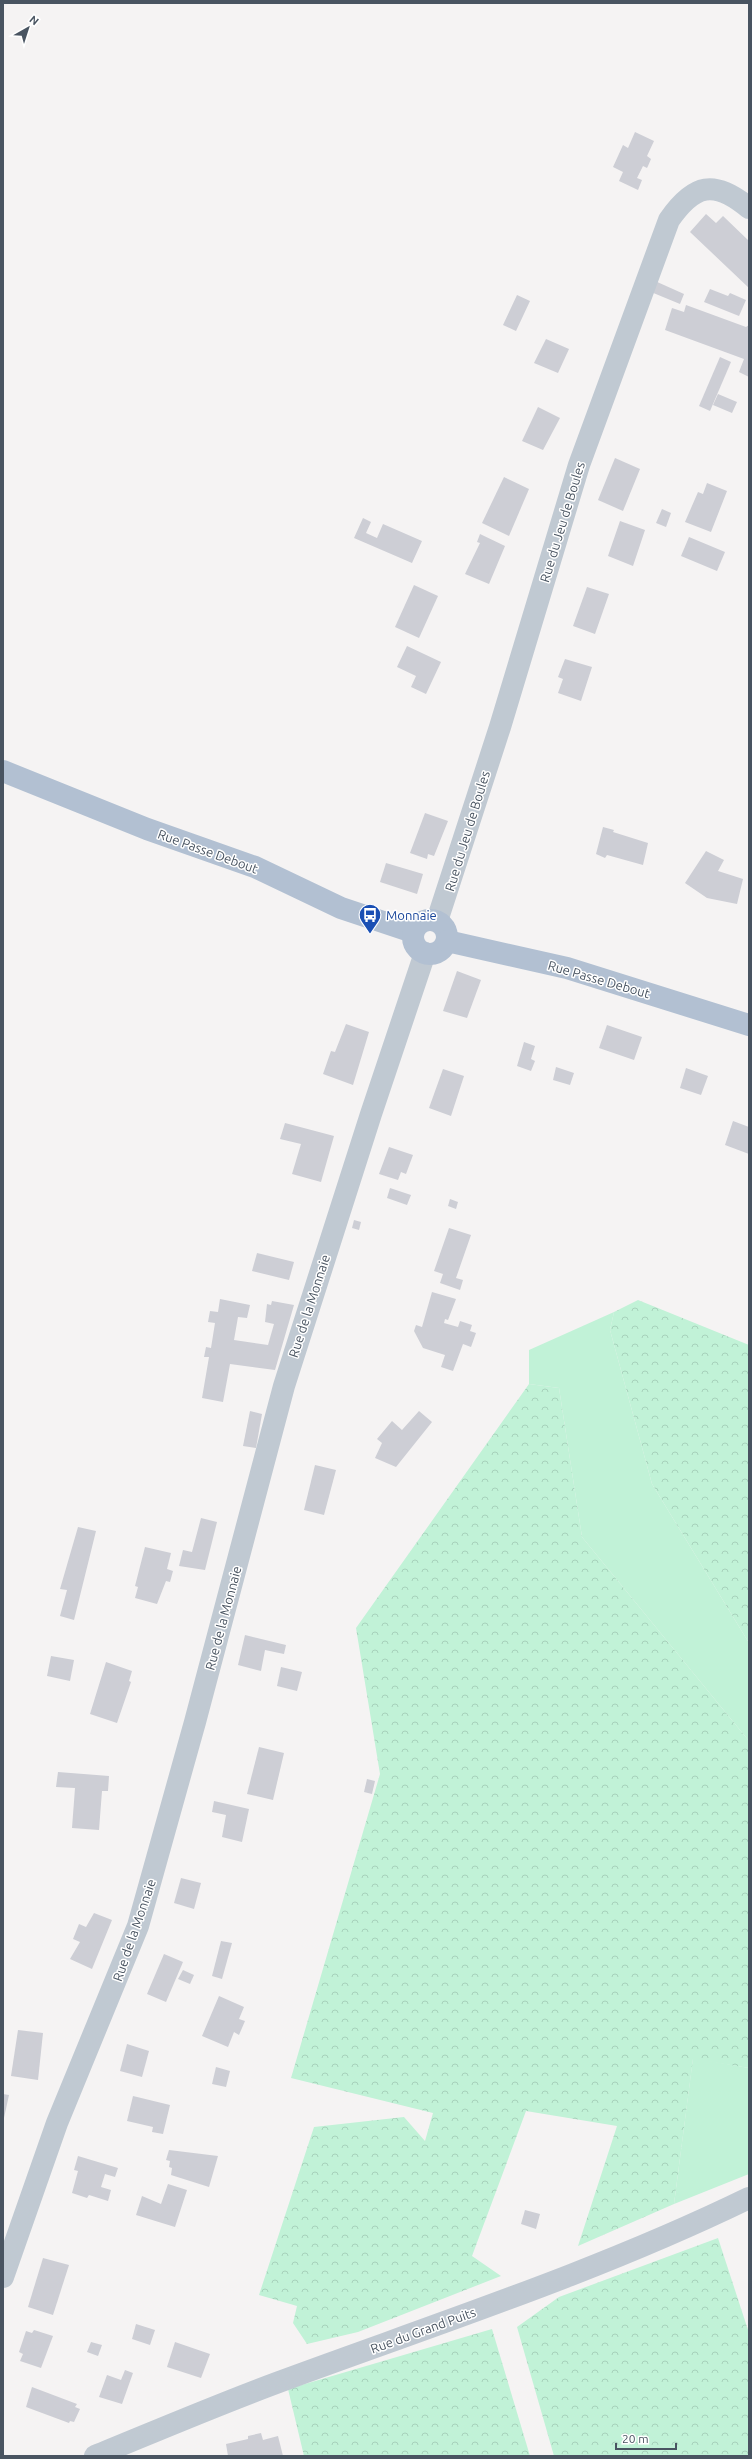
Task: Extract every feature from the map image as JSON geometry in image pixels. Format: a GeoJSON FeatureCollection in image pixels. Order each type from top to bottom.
{"type":"FeatureCollection","features":[{"type":"Feature","properties":{"kind":"main road","name":"Rue Passe Debout"},"geometry":{"type":"LineString","coordinates":[[3,771],[147,829],[255,867],[341,908],[413,932]]}},
{"type":"Feature","properties":{"kind":"main road"},"geometry":{"type":"LineString","coordinates":[[437,921],[446,930],[446,941],[440,951],[425,953],[418,949],[414,944],[413,932],[422,922],[437,921]]}},
{"type":"Feature","properties":{"kind":"main road","name":"Rue Passe Debout"},"geometry":{"type":"LineString","coordinates":[[446,941],[567,968],[749,1024]]}},
{"type":"Feature","properties":{"kind":"street","name":"Rue du Jeu de Boules"},"geometry":{"type":"LineString","coordinates":[[437,921],[495,742],[579,465],[669,220],[679,206],[696,191],[713,189],[734,195],[749,208]]}},
{"type":"Feature","properties":{"kind":"street","name":"Rue de la Monnaie"},"geometry":{"type":"LineString","coordinates":[[3,2277],[57,2123],[138,1926],[191,1738],[284,1386],[371,1114],[425,953]]}},
{"type":"Feature","properties":{"kind":"street","name":"Rue du Grand Puits"},"geometry":{"type":"LineString","coordinates":[[95,2456],[277,2382],[516,2297],[624,2254],[749,2198]]}},
{"type":"Feature","properties":{"kind":"green space"},"geometry":{"type":"Polygon","coordinates":[[[638,1300],[749,1345],[749,1643],[652,1484],[610,1330],[614,1312],[638,1300]]]}},
{"type":"Feature","properties":{"kind":"green space"},"geometry":{"type":"Polygon","coordinates":[[[614,1312],[610,1330],[652,1484],[749,1643],[749,1741],[582,1537],[559,1388],[529,1384],[529,1350],[614,1312]]]}},
{"type":"Feature","properties":{"kind":"green space"},"geometry":{"type":"Polygon","coordinates":[[[529,1384],[559,1388],[582,1537],[749,1741],[749,2068],[693,2059],[674,2204],[578,2246],[617,2126],[526,2111],[472,2256],[501,2276],[358,2332],[307,2344],[293,2323],[297,2306],[259,2295],[314,2127],[404,2117],[425,2141],[433,2113],[291,2078],[380,1774],[356,1628],[529,1384]]]}},
{"type":"Feature","properties":{"kind":"green space"},"geometry":{"type":"Polygon","coordinates":[[[693,2058],[749,2068],[749,2174],[674,2204],[693,2058]]]}},
{"type":"Feature","properties":{"kind":"green space"},"geometry":{"type":"Polygon","coordinates":[[[718,2238],[749,2333],[749,2456],[554,2456],[517,2327],[559,2297],[718,2238]]]}},
{"type":"Feature","properties":{"kind":"green space"},"geometry":{"type":"Polygon","coordinates":[[[492,2329],[530,2456],[304,2456],[288,2389],[492,2329]]]}},
{"type":"Feature","properties":{"kind":"building"},"geometry":{"type":"Polygon","coordinates":[[[635,132],[654,141],[647,156],[651,159],[648,166],[647,168],[643,166],[637,178],[642,180],[638,190],[619,181],[623,172],[613,167],[623,145],[628,148],[635,132]]]}},
{"type":"Feature","properties":{"kind":"building"},"geometry":{"type":"Polygon","coordinates":[[[706,214],[716,223],[723,216],[749,241],[749,288],[690,232],[706,214]]]}},
{"type":"Feature","properties":{"kind":"building"},"geometry":{"type":"Polygon","coordinates":[[[655,281],[684,294],[680,304],[651,292],[655,281]]]}},
{"type":"Feature","properties":{"kind":"building"},"geometry":{"type":"Polygon","coordinates":[[[710,289],[728,296],[730,293],[746,300],[739,316],[704,302],[710,289]]]}},
{"type":"Feature","properties":{"kind":"building"},"geometry":{"type":"Polygon","coordinates":[[[517,295],[530,301],[516,331],[503,325],[517,295]]]}},
{"type":"Feature","properties":{"kind":"building"},"geometry":{"type":"Polygon","coordinates":[[[686,305],[746,327],[749,325],[749,377],[739,372],[744,359],[665,330],[672,308],[684,312],[686,305]]]}},
{"type":"Feature","properties":{"kind":"building"},"geometry":{"type":"Polygon","coordinates":[[[546,339],[569,349],[558,373],[534,363],[546,339]]]}},
{"type":"Feature","properties":{"kind":"building"},"geometry":{"type":"Polygon","coordinates":[[[720,357],[731,362],[710,411],[699,406],[720,357]]]}},
{"type":"Feature","properties":{"kind":"building"},"geometry":{"type":"Polygon","coordinates":[[[718,394],[737,402],[732,413],[713,405],[718,394]]]}},
{"type":"Feature","properties":{"kind":"building"},"geometry":{"type":"Polygon","coordinates":[[[538,407],[560,418],[543,450],[522,441],[538,407]]]}},
{"type":"Feature","properties":{"kind":"building"},"geometry":{"type":"Polygon","coordinates":[[[615,458],[640,469],[623,511],[598,500],[615,458]]]}},
{"type":"Feature","properties":{"kind":"building"},"geometry":{"type":"Polygon","coordinates":[[[504,477],[529,489],[509,536],[482,523],[504,477]]]}},
{"type":"Feature","properties":{"kind":"building"},"geometry":{"type":"Polygon","coordinates":[[[707,483],[727,491],[711,532],[685,522],[698,492],[703,494],[707,483]]]}},
{"type":"Feature","properties":{"kind":"building"},"geometry":{"type":"Polygon","coordinates":[[[662,509],[671,513],[666,527],[656,523],[662,509]]]}},
{"type":"Feature","properties":{"kind":"building"},"geometry":{"type":"Polygon","coordinates":[[[363,518],[371,522],[366,533],[377,538],[383,524],[422,541],[412,563],[354,538],[363,518]]]}},
{"type":"Feature","properties":{"kind":"building"},"geometry":{"type":"Polygon","coordinates":[[[620,521],[645,530],[633,566],[608,556],[620,521]]]}},
{"type":"Feature","properties":{"kind":"building"},"geometry":{"type":"Polygon","coordinates":[[[480,534],[505,546],[489,584],[465,574],[480,543],[477,542],[480,534]]]}},
{"type":"Feature","properties":{"kind":"building"},"geometry":{"type":"Polygon","coordinates":[[[689,537],[725,552],[717,571],[681,556],[689,537]]]}},
{"type":"Feature","properties":{"kind":"building"},"geometry":{"type":"Polygon","coordinates":[[[414,585],[438,596],[419,638],[395,627],[414,585]]]}},
{"type":"Feature","properties":{"kind":"building"},"geometry":{"type":"Polygon","coordinates":[[[587,587],[609,594],[595,634],[573,626],[587,587]]]}},
{"type":"Feature","properties":{"kind":"building"},"geometry":{"type":"Polygon","coordinates":[[[407,646],[441,662],[426,694],[411,687],[416,676],[397,667],[407,646]]]}},
{"type":"Feature","properties":{"kind":"building"},"geometry":{"type":"Polygon","coordinates":[[[565,659],[592,667],[581,701],[558,693],[563,679],[558,677],[565,659]]]}},
{"type":"Feature","properties":{"kind":"building"},"geometry":{"type":"Polygon","coordinates":[[[425,813],[448,821],[434,856],[428,854],[427,859],[410,853],[425,813]]]}},
{"type":"Feature","properties":{"kind":"building"},"geometry":{"type":"Polygon","coordinates":[[[603,827],[614,830],[613,832],[648,843],[643,865],[607,855],[605,858],[596,854],[603,827]]]}},
{"type":"Feature","properties":{"kind":"building"},"geometry":{"type":"Polygon","coordinates":[[[706,851],[724,860],[718,871],[743,879],[737,904],[707,898],[685,883],[706,851]]]}},
{"type":"Feature","properties":{"kind":"building"},"geometry":{"type":"Polygon","coordinates":[[[386,863],[423,874],[417,894],[380,882],[386,863]]]}},
{"type":"Feature","properties":{"kind":"building"},"geometry":{"type":"Polygon","coordinates":[[[457,971],[481,980],[467,1018],[443,1011],[457,971]]]}},
{"type":"Feature","properties":{"kind":"building"},"geometry":{"type":"Polygon","coordinates":[[[346,1024],[369,1032],[353,1085],[323,1074],[331,1051],[335,1052],[346,1024]]]}},
{"type":"Feature","properties":{"kind":"building"},"geometry":{"type":"Polygon","coordinates":[[[607,1025],[642,1037],[634,1060],[599,1048],[607,1025]]]}},
{"type":"Feature","properties":{"kind":"building"},"geometry":{"type":"Polygon","coordinates":[[[524,1042],[535,1046],[531,1059],[535,1061],[531,1071],[517,1066],[524,1042]]]}},
{"type":"Feature","properties":{"kind":"building"},"geometry":{"type":"Polygon","coordinates":[[[556,1067],[574,1073],[570,1085],[553,1080],[556,1067]]]}},
{"type":"Feature","properties":{"kind":"building"},"geometry":{"type":"Polygon","coordinates":[[[686,1068],[708,1076],[701,1095],[680,1088],[686,1068]]]}},
{"type":"Feature","properties":{"kind":"building"},"geometry":{"type":"Polygon","coordinates":[[[443,1069],[464,1076],[451,1116],[429,1108],[443,1069]]]}},
{"type":"Feature","properties":{"kind":"building"},"geometry":{"type":"Polygon","coordinates":[[[733,1121],[749,1127],[749,1154],[725,1145],[733,1121]]]}},
{"type":"Feature","properties":{"kind":"building"},"geometry":{"type":"Polygon","coordinates":[[[285,1123],[334,1136],[321,1182],[292,1174],[301,1144],[280,1139],[285,1123]]]}},
{"type":"Feature","properties":{"kind":"building"},"geometry":{"type":"Polygon","coordinates":[[[389,1147],[413,1155],[406,1174],[401,1172],[398,1180],[379,1174],[389,1147]]]}},
{"type":"Feature","properties":{"kind":"building"},"geometry":{"type":"Polygon","coordinates":[[[390,1188],[411,1195],[407,1205],[387,1198],[390,1188]]]}},
{"type":"Feature","properties":{"kind":"building"},"geometry":{"type":"Polygon","coordinates":[[[450,1199],[458,1202],[456,1209],[448,1206],[450,1199]]]}},
{"type":"Feature","properties":{"kind":"building"},"geometry":{"type":"Polygon","coordinates":[[[354,1220],[361,1222],[359,1230],[352,1228],[354,1220]]]}},
{"type":"Feature","properties":{"kind":"building"},"geometry":{"type":"Polygon","coordinates":[[[449,1228],[471,1235],[456,1278],[463,1280],[460,1290],[440,1283],[443,1274],[434,1271],[449,1228]]]}},
{"type":"Feature","properties":{"kind":"building"},"geometry":{"type":"Polygon","coordinates":[[[257,1253],[294,1262],[289,1280],[252,1271],[257,1253]]]}},
{"type":"Feature","properties":{"kind":"building"},"geometry":{"type":"Polygon","coordinates":[[[432,1292],[456,1299],[448,1320],[445,1319],[444,1323],[458,1327],[460,1321],[472,1325],[470,1331],[476,1333],[471,1347],[463,1344],[453,1371],[441,1367],[445,1355],[423,1348],[414,1331],[416,1325],[422,1327],[432,1292]]]}},
{"type":"Feature","properties":{"kind":"building"},"geometry":{"type":"Polygon","coordinates":[[[220,1299],[250,1305],[247,1318],[238,1317],[234,1340],[268,1345],[274,1324],[265,1322],[267,1304],[271,1305],[272,1301],[294,1305],[275,1370],[230,1364],[223,1402],[202,1398],[209,1357],[204,1357],[206,1347],[211,1348],[215,1323],[208,1322],[210,1311],[218,1312],[220,1299]]]}},
{"type":"Feature","properties":{"kind":"building"},"geometry":{"type":"Polygon","coordinates":[[[250,1411],[262,1414],[256,1448],[243,1446],[250,1411]]]}},
{"type":"Feature","properties":{"kind":"building"},"geometry":{"type":"Polygon","coordinates":[[[419,1411],[432,1422],[396,1467],[375,1458],[382,1443],[377,1439],[392,1421],[402,1430],[419,1411]]]}},
{"type":"Feature","properties":{"kind":"building"},"geometry":{"type":"Polygon","coordinates":[[[315,1465],[336,1470],[324,1515],[304,1510],[315,1465]]]}},
{"type":"Feature","properties":{"kind":"building"},"geometry":{"type":"Polygon","coordinates":[[[201,1518],[217,1522],[205,1570],[179,1566],[183,1550],[192,1552],[201,1518]]]}},
{"type":"Feature","properties":{"kind":"building"},"geometry":{"type":"Polygon","coordinates":[[[78,1527],[96,1531],[74,1620],[60,1616],[67,1590],[60,1589],[78,1527]]]}},
{"type":"Feature","properties":{"kind":"building"},"geometry":{"type":"Polygon","coordinates":[[[145,1547],[171,1553],[167,1569],[173,1571],[170,1582],[166,1581],[157,1604],[135,1598],[138,1587],[135,1586],[145,1547]]]}},
{"type":"Feature","properties":{"kind":"building"},"geometry":{"type":"Polygon","coordinates":[[[245,1635],[286,1645],[284,1654],[265,1650],[261,1671],[238,1665],[245,1635]]]}},
{"type":"Feature","properties":{"kind":"building"},"geometry":{"type":"Polygon","coordinates":[[[51,1656],[74,1660],[70,1681],[47,1676],[51,1656]]]}},
{"type":"Feature","properties":{"kind":"building"},"geometry":{"type":"Polygon","coordinates":[[[106,1662],[132,1671],[129,1681],[131,1682],[117,1723],[90,1714],[106,1662]]]}},
{"type":"Feature","properties":{"kind":"building"},"geometry":{"type":"Polygon","coordinates":[[[281,1667],[302,1672],[297,1691],[277,1686],[281,1667]]]}},
{"type":"Feature","properties":{"kind":"building"},"geometry":{"type":"Polygon","coordinates":[[[259,1747],[284,1753],[273,1800],[247,1794],[259,1747]]]}},
{"type":"Feature","properties":{"kind":"building"},"geometry":{"type":"Polygon","coordinates":[[[58,1772],[109,1776],[108,1791],[102,1791],[99,1830],[72,1828],[75,1788],[56,1787],[58,1772]]]}},
{"type":"Feature","properties":{"kind":"building"},"geometry":{"type":"Polygon","coordinates":[[[367,1779],[375,1781],[372,1794],[364,1792],[367,1779]]]}},
{"type":"Feature","properties":{"kind":"building"},"geometry":{"type":"Polygon","coordinates":[[[214,1801],[249,1809],[242,1842],[222,1837],[226,1815],[212,1812],[214,1801]]]}},
{"type":"Feature","properties":{"kind":"building"},"geometry":{"type":"Polygon","coordinates":[[[181,1878],[201,1883],[194,1909],[174,1903],[181,1878]]]}},
{"type":"Feature","properties":{"kind":"building"},"geometry":{"type":"Polygon","coordinates":[[[94,1913],[112,1920],[92,1969],[70,1959],[80,1942],[73,1939],[79,1924],[86,1927],[94,1913]]]}},
{"type":"Feature","properties":{"kind":"building"},"geometry":{"type":"Polygon","coordinates":[[[221,1941],[232,1943],[222,1979],[212,1976],[221,1941]]]}},
{"type":"Feature","properties":{"kind":"building"},"geometry":{"type":"Polygon","coordinates":[[[164,1954],[183,1962],[166,2002],[147,1994],[164,1954]]]}},
{"type":"Feature","properties":{"kind":"building"},"geometry":{"type":"Polygon","coordinates":[[[183,1970],[194,1975],[190,1984],[178,1979],[183,1970]]]}},
{"type":"Feature","properties":{"kind":"building"},"geometry":{"type":"Polygon","coordinates":[[[219,1996],[244,2007],[239,2019],[245,2021],[239,2035],[234,2032],[228,2047],[202,2036],[219,1996]]]}},
{"type":"Feature","properties":{"kind":"building"},"geometry":{"type":"Polygon","coordinates":[[[18,2030],[43,2033],[38,2080],[11,2076],[18,2030]]]}},
{"type":"Feature","properties":{"kind":"building"},"geometry":{"type":"Polygon","coordinates":[[[127,2044],[149,2051],[142,2077],[120,2071],[127,2044]]]}},
{"type":"Feature","properties":{"kind":"building"},"geometry":{"type":"Polygon","coordinates":[[[216,2067],[230,2071],[226,2087],[212,2084],[216,2067]]]}},
{"type":"Feature","properties":{"kind":"building"},"geometry":{"type":"Polygon","coordinates":[[[3,2094],[9,2095],[4,2118],[3,2118],[3,2094]]]}},
{"type":"Feature","properties":{"kind":"building"},"geometry":{"type":"Polygon","coordinates":[[[133,2096],[170,2105],[163,2134],[152,2132],[153,2127],[127,2121],[133,2096]]]}},
{"type":"Feature","properties":{"kind":"building"},"geometry":{"type":"Polygon","coordinates":[[[169,2150],[218,2156],[209,2187],[171,2175],[172,2168],[169,2167],[170,2161],[166,2160],[169,2150]]]}},
{"type":"Feature","properties":{"kind":"building"},"geometry":{"type":"Polygon","coordinates":[[[78,2156],[118,2168],[115,2177],[105,2174],[101,2187],[111,2190],[108,2201],[89,2195],[87,2198],[72,2193],[78,2171],[74,2170],[78,2156]]]}},
{"type":"Feature","properties":{"kind":"building"},"geometry":{"type":"Polygon","coordinates":[[[168,2184],[187,2190],[175,2227],[136,2215],[142,2196],[161,2204],[168,2184]]]}},
{"type":"Feature","properties":{"kind":"building"},"geometry":{"type":"Polygon","coordinates":[[[525,2210],[540,2214],[536,2229],[521,2224],[525,2210]]]}},
{"type":"Feature","properties":{"kind":"building"},"geometry":{"type":"Polygon","coordinates":[[[43,2258],[69,2265],[53,2315],[28,2307],[43,2258]]]}},
{"type":"Feature","properties":{"kind":"building"},"geometry":{"type":"Polygon","coordinates":[[[136,2324],[155,2330],[150,2345],[132,2339],[136,2324]]]}},
{"type":"Feature","properties":{"kind":"building"},"geometry":{"type":"Polygon","coordinates":[[[34,2330],[53,2336],[41,2368],[20,2361],[23,2354],[19,2352],[26,2331],[32,2333],[34,2330]]]}},
{"type":"Feature","properties":{"kind":"building"},"geometry":{"type":"Polygon","coordinates":[[[91,2342],[102,2345],[98,2356],[87,2352],[91,2342]]]}},
{"type":"Feature","properties":{"kind":"building"},"geometry":{"type":"Polygon","coordinates":[[[175,2342],[210,2354],[201,2378],[167,2367],[175,2342]]]}},
{"type":"Feature","properties":{"kind":"building"},"geometry":{"type":"Polygon","coordinates":[[[125,2370],[133,2373],[122,2404],[99,2397],[107,2375],[121,2380],[125,2370]]]}},
{"type":"Feature","properties":{"kind":"building"},"geometry":{"type":"Polygon","coordinates":[[[32,2387],[77,2404],[75,2407],[80,2409],[74,2422],[70,2421],[69,2423],[26,2407],[32,2387]]]}},
{"type":"Feature","properties":{"kind":"building"},"geometry":{"type":"Polygon","coordinates":[[[261,2433],[263,2440],[278,2436],[283,2456],[228,2456],[226,2444],[248,2439],[248,2436],[261,2433]]]}},
{"type":"Feature","properties":{"kind":"place","name":"Monnaie"},"geometry":{"type":"Point","coordinates":[370,934]}}]}
